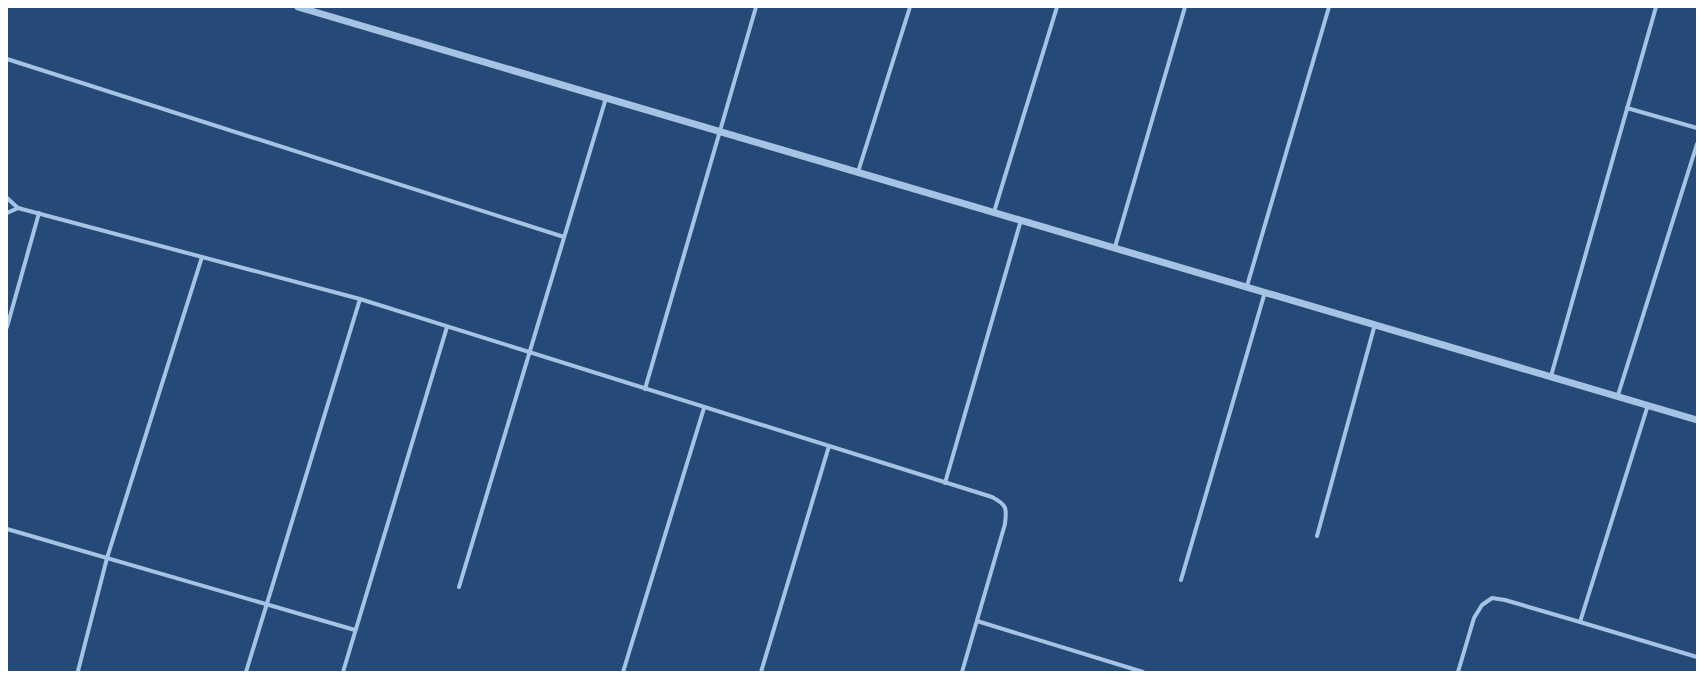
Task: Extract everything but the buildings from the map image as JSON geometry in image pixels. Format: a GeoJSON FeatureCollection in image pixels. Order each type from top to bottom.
{"type":"FeatureCollection","features":[{"type":"Feature","properties":{"kind":"street"},"geometry":{"type":"LineString","coordinates":[[298,7],[1618,395],[1697,420]]}},
{"type":"Feature","properties":{"kind":"street"},"geometry":{"type":"LineString","coordinates":[[645,389],[756,7]]}},
{"type":"Feature","properties":{"kind":"street"},"geometry":{"type":"LineString","coordinates":[[858,172],[910,7]]}},
{"type":"Feature","properties":{"kind":"street"},"geometry":{"type":"LineString","coordinates":[[994,212],[1057,7]]}},
{"type":"Feature","properties":{"kind":"street"},"geometry":{"type":"LineString","coordinates":[[1115,247],[1185,7]]}},
{"type":"Feature","properties":{"kind":"street"},"geometry":{"type":"LineString","coordinates":[[1247,286],[1329,7]]}},
{"type":"Feature","properties":{"kind":"street"},"geometry":{"type":"LineString","coordinates":[[1551,376],[1656,7]]}},
{"type":"Feature","properties":{"kind":"street"},"geometry":{"type":"LineString","coordinates":[[7,59],[564,237]]}},
{"type":"Feature","properties":{"kind":"street"},"geometry":{"type":"LineString","coordinates":[[459,587],[606,98]]}},
{"type":"Feature","properties":{"kind":"street"},"geometry":{"type":"LineString","coordinates":[[1627,108],[1697,128]]}},
{"type":"Feature","properties":{"kind":"street"},"geometry":{"type":"LineString","coordinates":[[1618,395],[1697,144]]}},
{"type":"Feature","properties":{"kind":"street"},"geometry":{"type":"LineString","coordinates":[[7,198],[18,208],[360,299],[992,497],[1002,503],[1007,510],[1005,524],[962,672]]}},
{"type":"Feature","properties":{"kind":"street"},"geometry":{"type":"LineString","coordinates":[[7,213],[18,208]]}},
{"type":"Feature","properties":{"kind":"street"},"geometry":{"type":"LineString","coordinates":[[7,326],[39,213]]}},
{"type":"Feature","properties":{"kind":"street"},"geometry":{"type":"LineString","coordinates":[[945,482],[1021,219]]}},
{"type":"Feature","properties":{"kind":"street"},"geometry":{"type":"LineString","coordinates":[[78,671],[107,558],[202,257]]}},
{"type":"Feature","properties":{"kind":"street"},"geometry":{"type":"LineString","coordinates":[[1181,580],[1265,292]]}},
{"type":"Feature","properties":{"kind":"street"},"geometry":{"type":"LineString","coordinates":[[246,672],[360,299]]}},
{"type":"Feature","properties":{"kind":"street"},"geometry":{"type":"LineString","coordinates":[[1318,536],[1375,324]]}},
{"type":"Feature","properties":{"kind":"street"},"geometry":{"type":"LineString","coordinates":[[343,672],[447,327]]}},
{"type":"Feature","properties":{"kind":"street"},"geometry":{"type":"LineString","coordinates":[[1580,622],[1648,405]]}},
{"type":"Feature","properties":{"kind":"street"},"geometry":{"type":"LineString","coordinates":[[623,672],[704,408]]}},
{"type":"Feature","properties":{"kind":"street"},"geometry":{"type":"LineString","coordinates":[[761,672],[829,446]]}},
{"type":"Feature","properties":{"kind":"street"},"geometry":{"type":"LineString","coordinates":[[7,529],[356,630]]}},
{"type":"Feature","properties":{"kind":"street"},"geometry":{"type":"LineString","coordinates":[[1458,672],[1474,618],[1482,604],[1492,598],[1505,600],[1697,657]]}},
{"type":"Feature","properties":{"kind":"street"},"geometry":{"type":"LineString","coordinates":[[977,621],[1143,672]]}}]}
